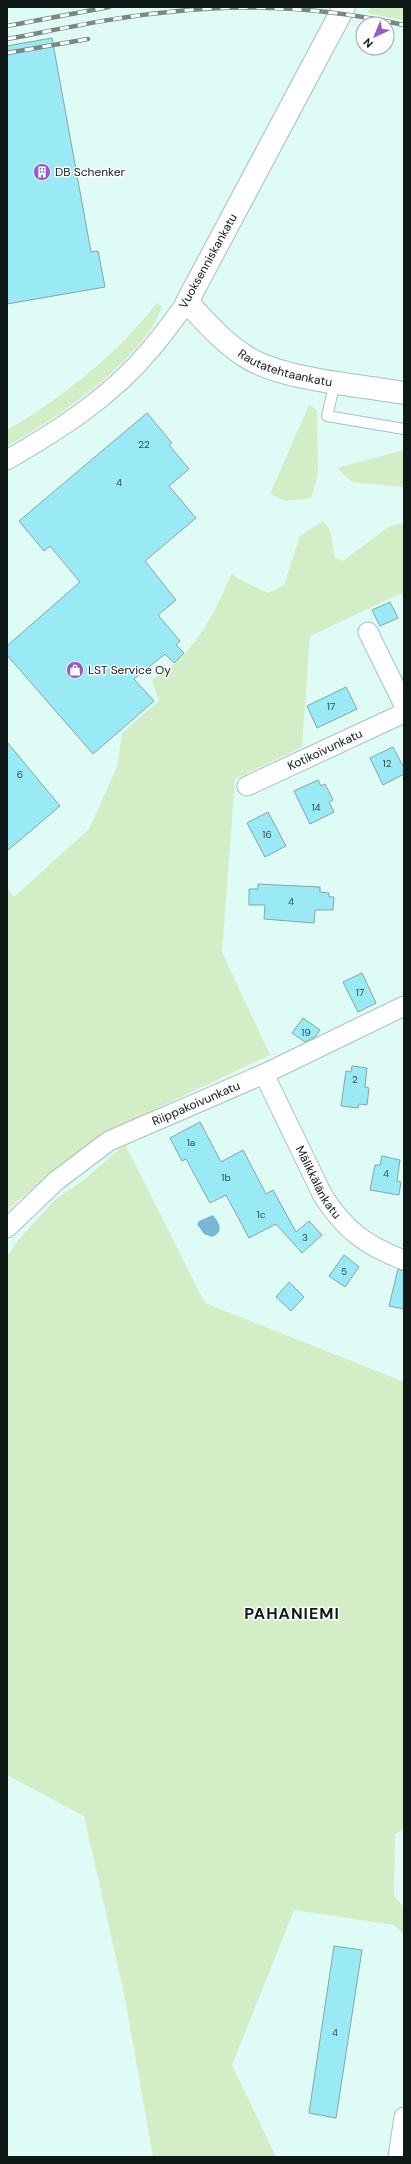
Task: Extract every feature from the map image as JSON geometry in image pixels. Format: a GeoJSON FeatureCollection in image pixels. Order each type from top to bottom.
{"type":"FeatureCollection","features":[{"type":"Feature","properties":{"kind":"street","name":"Vuoksenniskankatu"},"geometry":{"type":"LineString","coordinates":[[7,460],[66,424],[102,398],[149,351],[187,302],[344,7]]}},
{"type":"Feature","properties":{"kind":"street","name":"Rautatehtaankatu"},"geometry":{"type":"LineString","coordinates":[[187,302],[224,340],[243,356],[283,372],[404,393]]}},
{"type":"Feature","properties":{"kind":"street"},"geometry":{"type":"LineString","coordinates":[[368,632],[404,705]]}},
{"type":"Feature","properties":{"kind":"street","name":"Kotikoivunkatu"},"geometry":{"type":"LineString","coordinates":[[247,786],[404,713]]}},
{"type":"Feature","properties":{"kind":"street","name":"Riippakoivunkatu"},"geometry":{"type":"LineString","coordinates":[[7,1228],[56,1181],[109,1142],[264,1074],[404,1006]]}},
{"type":"Feature","properties":{"kind":"street","name":"Mälikkälänkatu"},"geometry":{"type":"LineString","coordinates":[[264,1074],[323,1196],[333,1212],[343,1224],[368,1244],[404,1260]]}},
{"type":"Feature","properties":{"kind":"street"},"geometry":{"type":"LineString","coordinates":[[398,2157],[404,2117]]}},
{"type":"Feature","properties":{"kind":"lane"},"geometry":{"type":"LineString","coordinates":[[335,382],[327,416],[404,429]]}},
{"type":"Feature","properties":{"kind":"green space"},"geometry":{"type":"Polygon","coordinates":[[[371,7],[404,7],[404,20],[395,18],[395,16],[383,16],[367,13],[371,7]]]}},
{"type":"Feature","properties":{"kind":"green space"},"geometry":{"type":"Polygon","coordinates":[[[157,303],[162,307],[152,327],[137,347],[118,367],[96,386],[49,421],[7,446],[7,430],[69,389],[107,357],[125,340],[157,303]]]}},
{"type":"Feature","properties":{"kind":"green space"},"geometry":{"type":"Polygon","coordinates":[[[309,405],[317,410],[318,474],[311,498],[286,501],[270,494],[309,405]]]}},
{"type":"Feature","properties":{"kind":"green space"},"geometry":{"type":"Polygon","coordinates":[[[404,450],[404,487],[352,482],[337,468],[404,450]]]}},
{"type":"Feature","properties":{"kind":"green space"},"geometry":{"type":"Polygon","coordinates":[[[323,521],[330,530],[335,558],[343,561],[390,526],[404,523],[404,592],[310,636],[302,747],[235,779],[222,952],[270,1055],[153,1110],[48,1175],[7,1210],[7,888],[14,897],[89,829],[117,767],[122,733],[159,701],[152,680],[168,669],[192,646],[217,606],[232,573],[239,579],[268,593],[284,585],[300,536],[323,521]]]}},
{"type":"Feature","properties":{"kind":"green space"},"geometry":{"type":"Polygon","coordinates":[[[125,1144],[205,1303],[404,1382],[404,1829],[395,1834],[394,1896],[404,1907],[404,1935],[394,1925],[294,1910],[232,2065],[276,2157],[153,2157],[124,1993],[84,1816],[7,1775],[7,1256],[20,1238],[55,1200],[84,1180],[125,1144]]]}},
{"type":"Feature","properties":{"kind":"water"},"geometry":{"type":"Polygon","coordinates":[[[213,1215],[220,1228],[218,1233],[212,1237],[204,1234],[197,1224],[199,1221],[213,1215]]]}},
{"type":"Feature","properties":{"kind":"building","name":"DB Schenker"},"geometry":{"type":"Polygon","coordinates":[[[52,38],[91,252],[98,251],[105,287],[7,304],[7,46],[52,38]]]}},
{"type":"Feature","properties":{"kind":"building"},"geometry":{"type":"Polygon","coordinates":[[[147,413],[172,443],[169,445],[189,469],[169,486],[196,518],[145,561],[176,600],[158,615],[180,641],[176,645],[184,653],[174,663],[165,654],[134,679],[154,701],[93,754],[7,655],[7,646],[80,582],[50,546],[44,551],[19,521],[147,413]]]}},
{"type":"Feature","properties":{"kind":"building"},"geometry":{"type":"Polygon","coordinates":[[[390,602],[398,618],[380,626],[372,610],[390,602]]]}},
{"type":"Feature","properties":{"kind":"building"},"geometry":{"type":"Polygon","coordinates":[[[346,687],[357,709],[317,728],[307,706],[346,687]]]}},
{"type":"Feature","properties":{"kind":"building"},"geometry":{"type":"Polygon","coordinates":[[[7,742],[60,806],[7,851],[7,742]]]}},
{"type":"Feature","properties":{"kind":"building"},"geometry":{"type":"Polygon","coordinates":[[[393,747],[404,768],[404,774],[383,785],[370,758],[393,747]]]}},
{"type":"Feature","properties":{"kind":"building"},"geometry":{"type":"Polygon","coordinates":[[[318,780],[321,786],[325,784],[333,800],[329,802],[334,812],[310,824],[294,791],[318,780]]]}},
{"type":"Feature","properties":{"kind":"building"},"geometry":{"type":"Polygon","coordinates":[[[268,812],[286,846],[265,857],[247,823],[268,812]]]}},
{"type":"Feature","properties":{"kind":"building"},"geometry":{"type":"Polygon","coordinates":[[[258,884],[320,887],[320,892],[329,893],[329,897],[334,897],[333,910],[315,910],[314,923],[264,919],[265,905],[249,905],[249,889],[258,889],[258,884]]]}},
{"type":"Feature","properties":{"kind":"building"},"geometry":{"type":"Polygon","coordinates":[[[362,973],[376,1003],[358,1012],[343,982],[362,973]]]}},
{"type":"Feature","properties":{"kind":"building"},"geometry":{"type":"Polygon","coordinates":[[[303,1018],[320,1030],[315,1037],[305,1042],[292,1033],[303,1018]]]}},
{"type":"Feature","properties":{"kind":"building"},"geometry":{"type":"Polygon","coordinates":[[[352,1066],[367,1068],[365,1087],[369,1088],[367,1105],[359,1104],[358,1108],[341,1106],[346,1071],[351,1072],[352,1066]]]}},
{"type":"Feature","properties":{"kind":"building"},"geometry":{"type":"Polygon","coordinates":[[[200,1122],[221,1162],[243,1150],[266,1194],[273,1190],[296,1232],[309,1221],[322,1235],[302,1253],[276,1224],[249,1238],[226,1195],[210,1203],[186,1159],[182,1161],[170,1138],[200,1122]]]}},
{"type":"Feature","properties":{"kind":"building"},"geometry":{"type":"Polygon","coordinates":[[[382,1156],[400,1160],[397,1181],[401,1182],[399,1195],[370,1190],[375,1165],[380,1165],[382,1156]]]}},
{"type":"Feature","properties":{"kind":"building"},"geometry":{"type":"Polygon","coordinates":[[[344,1255],[359,1267],[345,1287],[329,1276],[344,1255]]]}},
{"type":"Feature","properties":{"kind":"building"},"geometry":{"type":"Polygon","coordinates":[[[398,1269],[404,1271],[404,1309],[389,1306],[398,1269]]]}},
{"type":"Feature","properties":{"kind":"building"},"geometry":{"type":"Polygon","coordinates":[[[289,1282],[304,1297],[291,1311],[276,1297],[289,1282]]]}},
{"type":"Feature","properties":{"kind":"building"},"geometry":{"type":"Polygon","coordinates":[[[334,1946],[362,1950],[336,2118],[309,2113],[334,1946]]]}},
{"type":"Feature","properties":{"kind":"railway"},"geometry":{"type":"LineString","coordinates":[[7,26],[109,7]]}},
{"type":"Feature","properties":{"kind":"railway"},"geometry":{"type":"LineString","coordinates":[[7,39],[128,17],[198,9],[258,8],[317,11],[375,19],[404,25]]}},
{"type":"Feature","properties":{"kind":"railway"},"geometry":{"type":"LineString","coordinates":[[7,53],[88,39]]}},
{"type":"Feature","properties":{"kind":"place","name":"DB Schenker"},"geometry":{"type":"Point","coordinates":[42,172]}},
{"type":"Feature","properties":{"kind":"place","name":"LST Service Oy"},"geometry":{"type":"Point","coordinates":[75,670]}},
{"type":"Feature","properties":{"kind":"district","name":"PAHANIEMI"},"geometry":{"type":"Point","coordinates":[292,1613]}}]}
